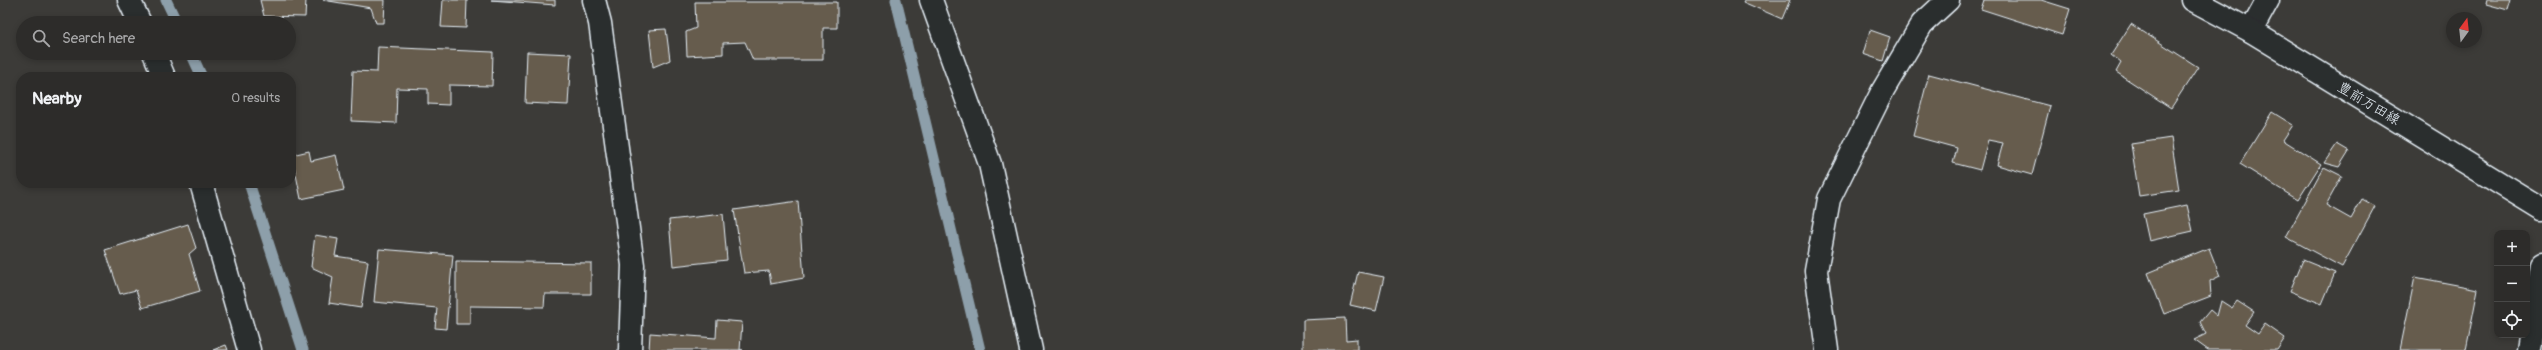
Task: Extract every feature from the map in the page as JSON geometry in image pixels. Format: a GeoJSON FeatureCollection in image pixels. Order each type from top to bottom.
{"type":"FeatureCollection","features":[{"type":"Feature","properties":{"kind":"street"},"geometry":{"type":"LineString","coordinates":[[129,0],[137,16]]}},
{"type":"Feature","properties":{"kind":"street"},"geometry":{"type":"LineString","coordinates":[[594,0],[600,23],[633,265],[630,350]]}},
{"type":"Feature","properties":{"kind":"street"},"geometry":{"type":"LineString","coordinates":[[931,0],[990,164],[1031,350]]}},
{"type":"Feature","properties":{"kind":"street"},"geometry":{"type":"LineString","coordinates":[[1827,350],[1816,271],[1829,199],[1887,83],[1922,24],[1948,0]]}},
{"type":"Feature","properties":{"kind":"street","name":"豊前万田線"},"geometry":{"type":"LineString","coordinates":[[2193,0],[2251,31],[2542,209]]}},
{"type":"Feature","properties":{"kind":"street"},"geometry":{"type":"LineString","coordinates":[[2251,31],[2268,0]]}},
{"type":"Feature","properties":{"kind":"street"},"geometry":{"type":"LineString","coordinates":[[157,60],[162,72]]}},
{"type":"Feature","properties":{"kind":"street"},"geometry":{"type":"LineString","coordinates":[[202,188],[249,350]]}},
{"type":"Feature","properties":{"kind":"street"},"geometry":{"type":"LineString","coordinates":[[2529,350],[2542,264]]}},
{"type":"Feature","properties":{"kind":"building"},"geometry":{"type":"Polygon","coordinates":[[[260,0],[306,0],[305,17],[264,16],[260,0]]]}},
{"type":"Feature","properties":{"kind":"building"},"geometry":{"type":"Polygon","coordinates":[[[323,0],[385,0],[384,23],[376,23],[371,8],[323,0]]]}},
{"type":"Feature","properties":{"kind":"building"},"geometry":{"type":"Polygon","coordinates":[[[443,0],[467,0],[466,28],[441,27],[443,0]]]}},
{"type":"Feature","properties":{"kind":"building"},"geometry":{"type":"Polygon","coordinates":[[[491,0],[555,0],[555,5],[491,0]]]}},
{"type":"Feature","properties":{"kind":"building"},"geometry":{"type":"Polygon","coordinates":[[[1744,0],[1790,0],[1782,19],[1743,2],[1744,0]]]}},
{"type":"Feature","properties":{"kind":"building"},"geometry":{"type":"Polygon","coordinates":[[[1984,0],[2041,0],[2070,9],[2062,35],[1981,9],[1984,0]]]}},
{"type":"Feature","properties":{"kind":"building"},"geometry":{"type":"Polygon","coordinates":[[[2487,0],[2511,0],[2508,10],[2486,4],[2487,0]]]}},
{"type":"Feature","properties":{"kind":"building"},"geometry":{"type":"Polygon","coordinates":[[[695,2],[837,2],[837,28],[823,28],[823,60],[753,60],[745,42],[723,43],[723,54],[687,56],[686,32],[696,28],[695,2]]]}},
{"type":"Feature","properties":{"kind":"building"},"geometry":{"type":"Polygon","coordinates":[[[2131,24],[2198,67],[2171,108],[2116,72],[2121,63],[2111,55],[2131,24]]]}},
{"type":"Feature","properties":{"kind":"building"},"geometry":{"type":"Polygon","coordinates":[[[666,29],[670,60],[653,67],[649,30],[666,29]]]}},
{"type":"Feature","properties":{"kind":"building"},"geometry":{"type":"Polygon","coordinates":[[[1870,30],[1890,37],[1883,61],[1863,54],[1870,30]]]}},
{"type":"Feature","properties":{"kind":"building"},"geometry":{"type":"Polygon","coordinates":[[[378,47],[493,52],[492,86],[449,85],[449,105],[428,104],[428,89],[397,88],[396,123],[351,121],[353,71],[377,72],[378,47]]]}},
{"type":"Feature","properties":{"kind":"building"},"geometry":{"type":"Polygon","coordinates":[[[527,52],[571,54],[568,105],[525,103],[527,52]]]}},
{"type":"Feature","properties":{"kind":"building"},"geometry":{"type":"Polygon","coordinates":[[[1929,74],[2050,106],[2032,175],[1997,165],[2003,143],[1988,140],[1980,170],[1953,163],[1957,148],[1913,136],[1929,74]]]}},
{"type":"Feature","properties":{"kind":"building"},"geometry":{"type":"Polygon","coordinates":[[[2272,112],[2293,125],[2283,140],[2321,164],[2298,200],[2240,164],[2272,112]]]}},
{"type":"Feature","properties":{"kind":"building"},"geometry":{"type":"Polygon","coordinates":[[[2171,138],[2179,190],[2139,196],[2131,144],[2171,138]]]}},
{"type":"Feature","properties":{"kind":"building"},"geometry":{"type":"Polygon","coordinates":[[[2337,144],[2349,151],[2339,167],[2324,163],[2337,144]]]}},
{"type":"Feature","properties":{"kind":"building"},"geometry":{"type":"Polygon","coordinates":[[[309,151],[311,161],[336,155],[344,190],[301,199],[296,175],[296,154],[309,151]]]}},
{"type":"Feature","properties":{"kind":"building"},"geometry":{"type":"Polygon","coordinates":[[[2324,167],[2342,176],[2326,205],[2351,219],[2362,199],[2375,206],[2342,267],[2286,237],[2324,167]]]}},
{"type":"Feature","properties":{"kind":"building"},"geometry":{"type":"Polygon","coordinates":[[[798,201],[804,278],[771,284],[769,271],[744,273],[734,210],[798,201]]]}},
{"type":"Feature","properties":{"kind":"building"},"geometry":{"type":"Polygon","coordinates":[[[2187,205],[2193,231],[2149,241],[2143,214],[2187,205]]]}},
{"type":"Feature","properties":{"kind":"building"},"geometry":{"type":"Polygon","coordinates":[[[723,214],[727,260],[673,266],[669,220],[723,214]]]}},
{"type":"Feature","properties":{"kind":"building"},"geometry":{"type":"Polygon","coordinates":[[[188,224],[196,248],[189,254],[200,291],[142,308],[136,290],[120,294],[105,250],[188,224]]]}},
{"type":"Feature","properties":{"kind":"building"},"geometry":{"type":"Polygon","coordinates":[[[315,235],[338,239],[335,256],[368,261],[361,308],[329,303],[333,277],[311,267],[315,235]]]}},
{"type":"Feature","properties":{"kind":"building"},"geometry":{"type":"Polygon","coordinates":[[[2209,248],[2220,276],[2210,281],[2211,296],[2164,314],[2148,273],[2209,248]]]}},
{"type":"Feature","properties":{"kind":"building"},"geometry":{"type":"Polygon","coordinates":[[[379,249],[453,255],[446,329],[435,328],[437,308],[374,302],[379,249]]]}},
{"type":"Feature","properties":{"kind":"building"},"geometry":{"type":"Polygon","coordinates":[[[2303,260],[2335,273],[2322,304],[2290,291],[2303,260]]]}},
{"type":"Feature","properties":{"kind":"building"},"geometry":{"type":"Polygon","coordinates":[[[456,261],[591,263],[591,294],[545,294],[544,307],[470,306],[470,324],[456,324],[456,261]]]}},
{"type":"Feature","properties":{"kind":"building"},"geometry":{"type":"Polygon","coordinates":[[[1358,272],[1384,277],[1376,311],[1350,305],[1358,272]]]}},
{"type":"Feature","properties":{"kind":"building"},"geometry":{"type":"Polygon","coordinates":[[[2415,277],[2478,289],[2466,350],[2400,350],[2415,277]]]}},
{"type":"Feature","properties":{"kind":"building"},"geometry":{"type":"Polygon","coordinates":[[[2221,301],[2232,308],[2237,301],[2254,312],[2245,325],[2258,334],[2265,324],[2285,338],[2277,350],[2208,350],[2194,340],[2206,334],[2200,322],[2210,310],[2217,316],[2221,301]]]}},
{"type":"Feature","properties":{"kind":"building"},"geometry":{"type":"Polygon","coordinates":[[[1345,318],[1346,340],[1357,339],[1357,350],[1303,350],[1303,320],[1345,318]]]}},
{"type":"Feature","properties":{"kind":"building"},"geometry":{"type":"Polygon","coordinates":[[[717,320],[742,322],[740,350],[649,350],[650,333],[716,338],[717,320]]]}},
{"type":"Feature","properties":{"kind":"building"},"geometry":{"type":"Polygon","coordinates":[[[226,345],[228,350],[213,350],[226,345]]]}},
{"type":"Feature","properties":{"kind":"waterway"},"geometry":{"type":"LineString","coordinates":[[166,0],[174,16]]}},
{"type":"Feature","properties":{"kind":"waterway"},"geometry":{"type":"LineString","coordinates":[[896,0],[980,350]]}},
{"type":"Feature","properties":{"kind":"waterway"},"geometry":{"type":"LineString","coordinates":[[194,60],[200,72]]}},
{"type":"Feature","properties":{"kind":"waterway"},"geometry":{"type":"LineString","coordinates":[[251,188],[303,350]]}}]}
